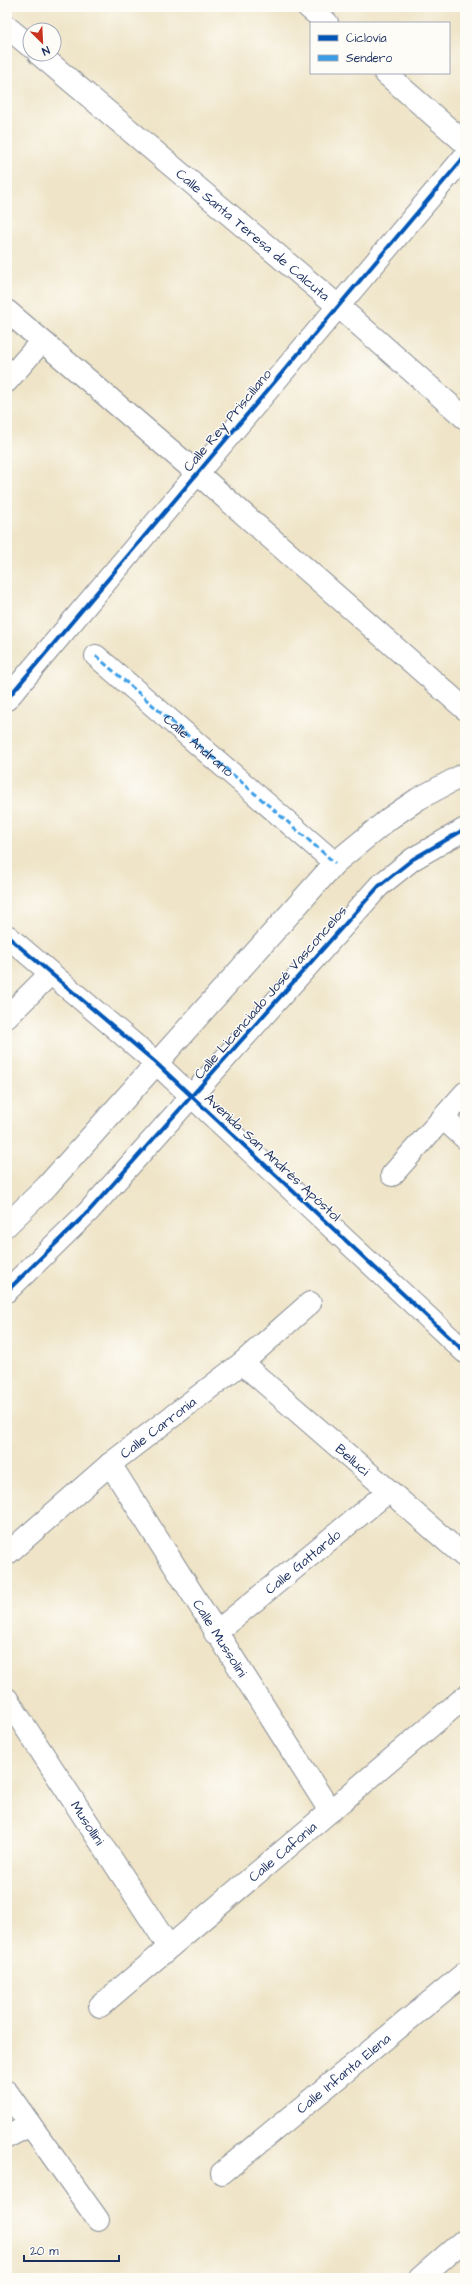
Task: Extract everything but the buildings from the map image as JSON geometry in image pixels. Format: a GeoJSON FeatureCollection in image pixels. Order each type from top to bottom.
{"type":"FeatureCollection","features":[{"type":"Feature","properties":{"kind":"street"},"geometry":{"type":"LineString","coordinates":[[308,7],[326,22]]}},
{"type":"Feature","properties":{"kind":"street"},"geometry":{"type":"LineString","coordinates":[[7,27],[22,39]]}},
{"type":"Feature","properties":{"kind":"street","name":"Calle Santa Teresa de Calcuta"},"geometry":{"type":"LineString","coordinates":[[48,62],[338,306],[465,418]]}},
{"type":"Feature","properties":{"kind":"street"},"geometry":{"type":"LineString","coordinates":[[385,74],[465,143]]}},
{"type":"Feature","properties":{"kind":"street","name":"Calle Rey Prisciliano"},"geometry":{"type":"LineString","coordinates":[[7,699],[465,156]]}},
{"type":"Feature","properties":{"kind":"street"},"geometry":{"type":"LineString","coordinates":[[7,311],[41,342],[198,473],[465,710]]}},
{"type":"Feature","properties":{"kind":"street"},"geometry":{"type":"LineString","coordinates":[[7,381],[41,342]]}},
{"type":"Feature","properties":{"kind":"street","name":"Calle Andrano"},"geometry":{"type":"LineString","coordinates":[[96,656],[335,863]]}},
{"type":"Feature","properties":{"kind":"street"},"geometry":{"type":"LineString","coordinates":[[7,1225],[47,1186],[155,1062],[277,930],[335,863],[390,818],[418,799],[465,774]]}},
{"type":"Feature","properties":{"kind":"street","name":"Calle Licenciado José Vasconcelos"},"geometry":{"type":"LineString","coordinates":[[7,1291],[89,1210],[192,1097],[379,886],[413,859],[465,829]]}},
{"type":"Feature","properties":{"kind":"street","name":"Avenida San Andrés Apóstol"},"geometry":{"type":"LineString","coordinates":[[7,936],[155,1062],[465,1352]]}},
{"type":"Feature","properties":{"kind":"street"},"geometry":{"type":"LineString","coordinates":[[7,1017],[50,974]]}},
{"type":"Feature","properties":{"kind":"street"},"geometry":{"type":"LineString","coordinates":[[392,1175],[465,1093]]}},
{"type":"Feature","properties":{"kind":"street"},"geometry":{"type":"LineString","coordinates":[[443,1118],[465,1138]]}},
{"type":"Feature","properties":{"kind":"street","name":"Calle Carronia"},"geometry":{"type":"LineString","coordinates":[[7,1554],[110,1464],[242,1363],[310,1303]]}},
{"type":"Feature","properties":{"kind":"street","name":"Belluci"},"geometry":{"type":"LineString","coordinates":[[242,1363],[465,1556]]}},
{"type":"Feature","properties":{"kind":"street","name":"Calle Mussolini"},"geometry":{"type":"LineString","coordinates":[[110,1464],[215,1633],[330,1811]]}},
{"type":"Feature","properties":{"kind":"street","name":"Calle Gattardo"},"geometry":{"type":"LineString","coordinates":[[215,1633],[389,1491]]}},
{"type":"Feature","properties":{"kind":"street","name":"Calle Cafonia"},"geometry":{"type":"LineString","coordinates":[[100,2006],[465,1697]]}},
{"type":"Feature","properties":{"kind":"street","name":"Musollini"},"geometry":{"type":"LineString","coordinates":[[7,1699],[169,1947]]}},
{"type":"Feature","properties":{"kind":"street","name":"Calle Infanta Elena"},"geometry":{"type":"LineString","coordinates":[[222,2173],[465,1973]]}},
{"type":"Feature","properties":{"kind":"street"},"geometry":{"type":"LineString","coordinates":[[7,2092],[98,2220]]}},
{"type":"Feature","properties":{"kind":"street"},"geometry":{"type":"LineString","coordinates":[[7,2137],[30,2125]]}},
{"type":"Feature","properties":{"kind":"street"},"geometry":{"type":"LineString","coordinates":[[420,2278],[465,2239]]}},
{"type":"Feature","properties":{"kind":"marked path"},"geometry":{"type":"LineString","coordinates":[[96,656],[335,863]]}},
{"type":"Feature","properties":{"kind":"cycle path"},"geometry":{"type":"LineString","coordinates":[[7,699],[465,156]]}},
{"type":"Feature","properties":{"kind":"cycle path"},"geometry":{"type":"LineString","coordinates":[[7,1291],[89,1211],[379,886],[413,859],[465,829]]}},
{"type":"Feature","properties":{"kind":"cycle path"},"geometry":{"type":"LineString","coordinates":[[7,936],[155,1062],[465,1352]]}}]}
